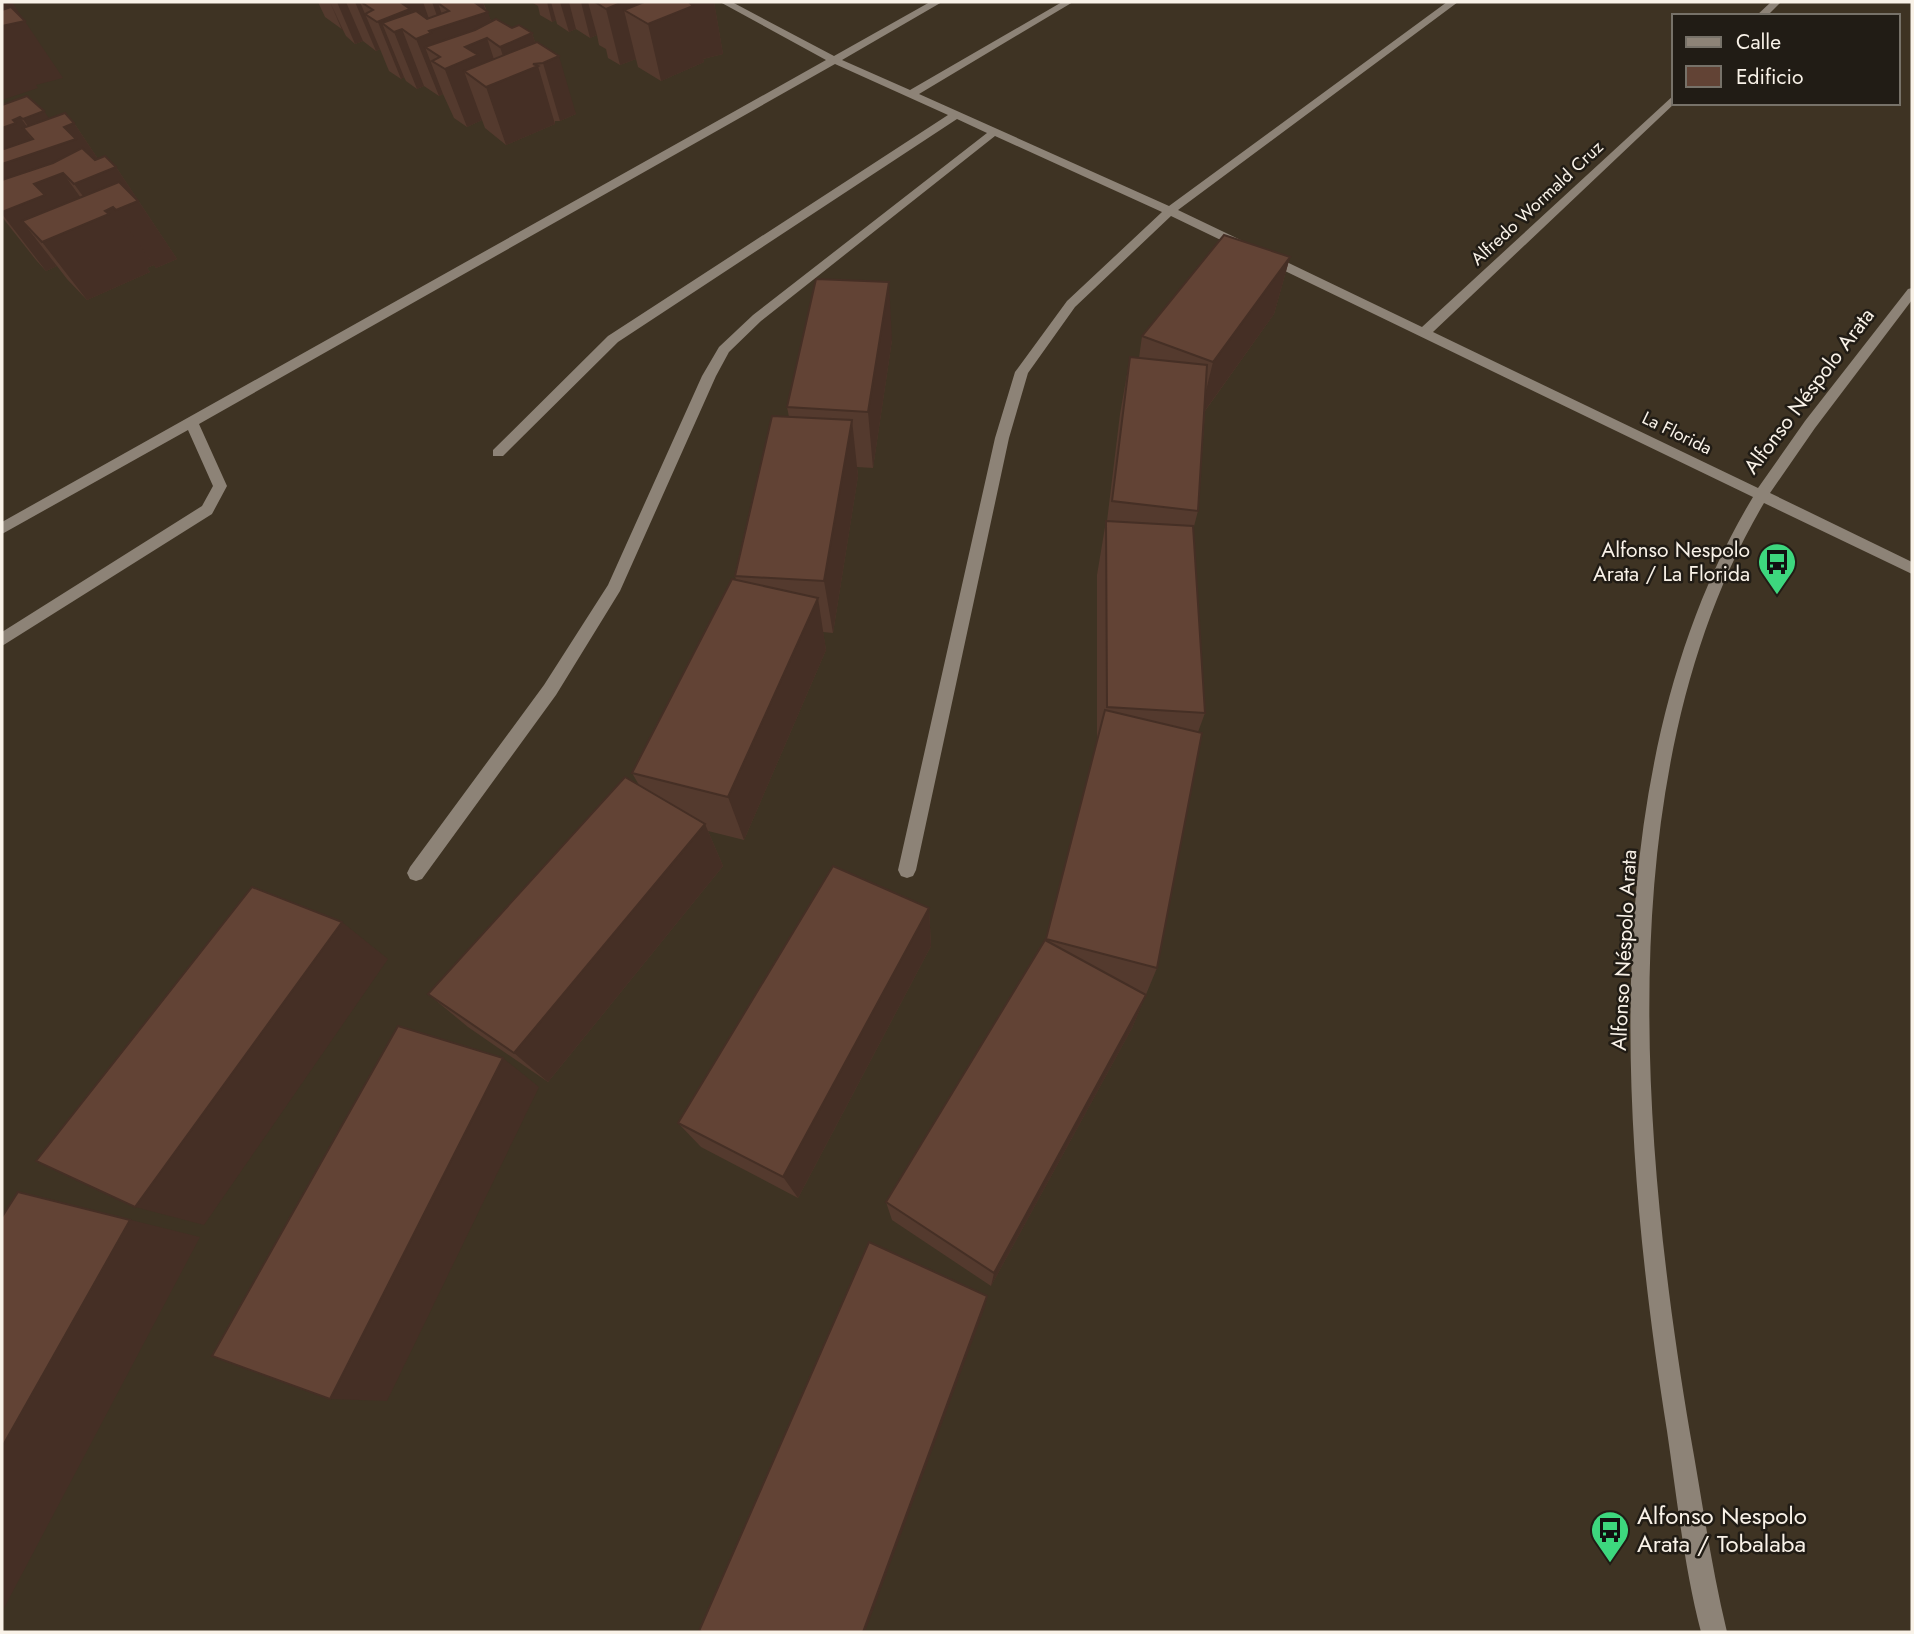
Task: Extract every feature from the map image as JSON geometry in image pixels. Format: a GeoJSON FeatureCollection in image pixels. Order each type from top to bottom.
{"type":"FeatureCollection","features":[{"type":"Feature","properties":{"kind":"street","name":"La Florida"},"geometry":{"type":"LineString","coordinates":[[725,2],[832,59],[1170,211],[1912,568]]}},
{"type":"Feature","properties":{"kind":"street"},"geometry":{"type":"LineString","coordinates":[[2,529],[937,2]]}},
{"type":"Feature","properties":{"kind":"street"},"geometry":{"type":"LineString","coordinates":[[911,95],[1068,2]]}},
{"type":"Feature","properties":{"kind":"street"},"geometry":{"type":"LineString","coordinates":[[907,870],[1002,438],[1022,372],[1070,304],[1170,211],[1453,2]]}},
{"type":"Feature","properties":{"kind":"street","name":"Alfredo Wormald Cruz"},"geometry":{"type":"LineString","coordinates":[[1424,333],[1672,100]]}},
{"type":"Feature","properties":{"kind":"street"},"geometry":{"type":"LineString","coordinates":[[498,453],[613,339],[957,115]]}},
{"type":"Feature","properties":{"kind":"street"},"geometry":{"type":"LineString","coordinates":[[416,873],[550,690],[615,587],[709,376],[724,350],[757,318],[993,132]]}},
{"type":"Feature","properties":{"kind":"street","name":"Alfonso Néspolo Arata"},"geometry":{"type":"LineString","coordinates":[[1714,1632],[1674,1409],[1651,1226],[1642,1073],[1643,940],[1653,827],[1669,728],[1693,642],[1722,568],[1760,494],[1912,292]]}},
{"type":"Feature","properties":{"kind":"street"},"geometry":{"type":"LineString","coordinates":[[2,640],[207,510],[220,486],[191,422]]}},
{"type":"Feature","properties":{"kind":"building"},"geometry":{"type":"Polygon","coordinates":[[[361,2],[400,2],[410,9],[377,22],[365,14],[373,10],[361,2]]]}},
{"type":"Feature","properties":{"kind":"building"},"geometry":{"type":"Polygon","coordinates":[[[474,2],[488,12],[429,31],[431,33],[416,39],[402,29],[394,32],[382,23],[416,11],[427,19],[449,11],[438,3],[474,2]]]}},
{"type":"Feature","properties":{"kind":"building"},"geometry":{"type":"Polygon","coordinates":[[[595,2],[623,2],[606,9],[595,2]]]}},
{"type":"Feature","properties":{"kind":"building"},"geometry":{"type":"Polygon","coordinates":[[[644,2],[695,2],[690,3],[693,6],[648,24],[624,10],[644,2]]]}},
{"type":"Feature","properties":{"kind":"building"},"geometry":{"type":"Polygon","coordinates":[[[11,7],[25,21],[2,26],[2,10],[11,7]]]}},
{"type":"Feature","properties":{"kind":"building"},"geometry":{"type":"Polygon","coordinates":[[[496,19],[512,28],[519,25],[532,33],[500,47],[487,38],[465,47],[478,55],[445,69],[432,61],[440,57],[425,47],[475,30],[496,19]]]}},
{"type":"Feature","properties":{"kind":"building"},"geometry":{"type":"Polygon","coordinates":[[[537,42],[559,56],[533,64],[538,66],[486,87],[464,71],[537,42]]]}},
{"type":"Feature","properties":{"kind":"building"},"geometry":{"type":"Polygon","coordinates":[[[27,96],[44,111],[23,119],[20,117],[13,120],[16,123],[2,128],[2,105],[27,96]]]}},
{"type":"Feature","properties":{"kind":"building"},"geometry":{"type":"Polygon","coordinates":[[[65,113],[74,123],[64,127],[76,139],[2,164],[2,146],[4,149],[33,139],[23,128],[65,113]]]}},
{"type":"Feature","properties":{"kind":"building"},"geometry":{"type":"Polygon","coordinates":[[[82,148],[95,160],[105,156],[116,167],[74,184],[63,173],[34,184],[45,195],[2,212],[2,180],[53,163],[82,148]]]}},
{"type":"Feature","properties":{"kind":"building"},"geometry":{"type":"Polygon","coordinates":[[[119,182],[138,201],[116,210],[113,207],[105,211],[109,214],[42,242],[22,221],[119,182]]]}},
{"type":"Feature","properties":{"kind":"building"},"geometry":{"type":"Polygon","coordinates":[[[1224,235],[1290,257],[1213,362],[1142,336],[1224,235]]]}},
{"type":"Feature","properties":{"kind":"building"},"geometry":{"type":"Polygon","coordinates":[[[816,279],[889,282],[868,412],[787,407],[816,279]]]}},
{"type":"Feature","properties":{"kind":"building"},"geometry":{"type":"Polygon","coordinates":[[[1130,357],[1207,365],[1198,511],[1112,501],[1130,357]]]}},
{"type":"Feature","properties":{"kind":"building"},"geometry":{"type":"Polygon","coordinates":[[[772,416],[852,420],[824,581],[735,576],[772,416]]]}},
{"type":"Feature","properties":{"kind":"building"},"geometry":{"type":"Polygon","coordinates":[[[1106,521],[1193,526],[1205,713],[1107,707],[1106,521]]]}},
{"type":"Feature","properties":{"kind":"building"},"geometry":{"type":"Polygon","coordinates":[[[732,579],[818,598],[728,797],[632,773],[732,579]]]}},
{"type":"Feature","properties":{"kind":"building"},"geometry":{"type":"Polygon","coordinates":[[[1105,710],[1202,733],[1157,968],[1046,939],[1105,710]]]}},
{"type":"Feature","properties":{"kind":"building"},"geometry":{"type":"Polygon","coordinates":[[[625,777],[705,824],[514,1053],[428,994],[625,777]]]}},
{"type":"Feature","properties":{"kind":"building"},"geometry":{"type":"Polygon","coordinates":[[[833,866],[929,908],[783,1177],[678,1123],[833,866]]]}},
{"type":"Feature","properties":{"kind":"building"},"geometry":{"type":"Polygon","coordinates":[[[252,887],[342,922],[135,1207],[36,1161],[252,887]]]}},
{"type":"Feature","properties":{"kind":"building"},"geometry":{"type":"Polygon","coordinates":[[[1045,940],[1146,995],[994,1273],[886,1202],[1045,940]]]}},
{"type":"Feature","properties":{"kind":"building"},"geometry":{"type":"Polygon","coordinates":[[[398,1026],[503,1058],[330,1399],[212,1356],[398,1026]]]}},
{"type":"Feature","properties":{"kind":"building"},"geometry":{"type":"Polygon","coordinates":[[[18,1192],[130,1220],[2,1447],[2,1217],[18,1192]]]}},
{"type":"Feature","properties":{"kind":"building"},"geometry":{"type":"Polygon","coordinates":[[[869,1242],[987,1296],[863,1632],[699,1631],[869,1242]]]}},
{"type":"Feature","properties":{"kind":"place","name":"Alfonso Nespolo Arata / La Florida"},"geometry":{"type":"Point","coordinates":[1777,596]}},
{"type":"Feature","properties":{"kind":"place","name":"Alfonso Nespolo Arata / Tobalaba"},"geometry":{"type":"Point","coordinates":[1610,1564]}}]}
